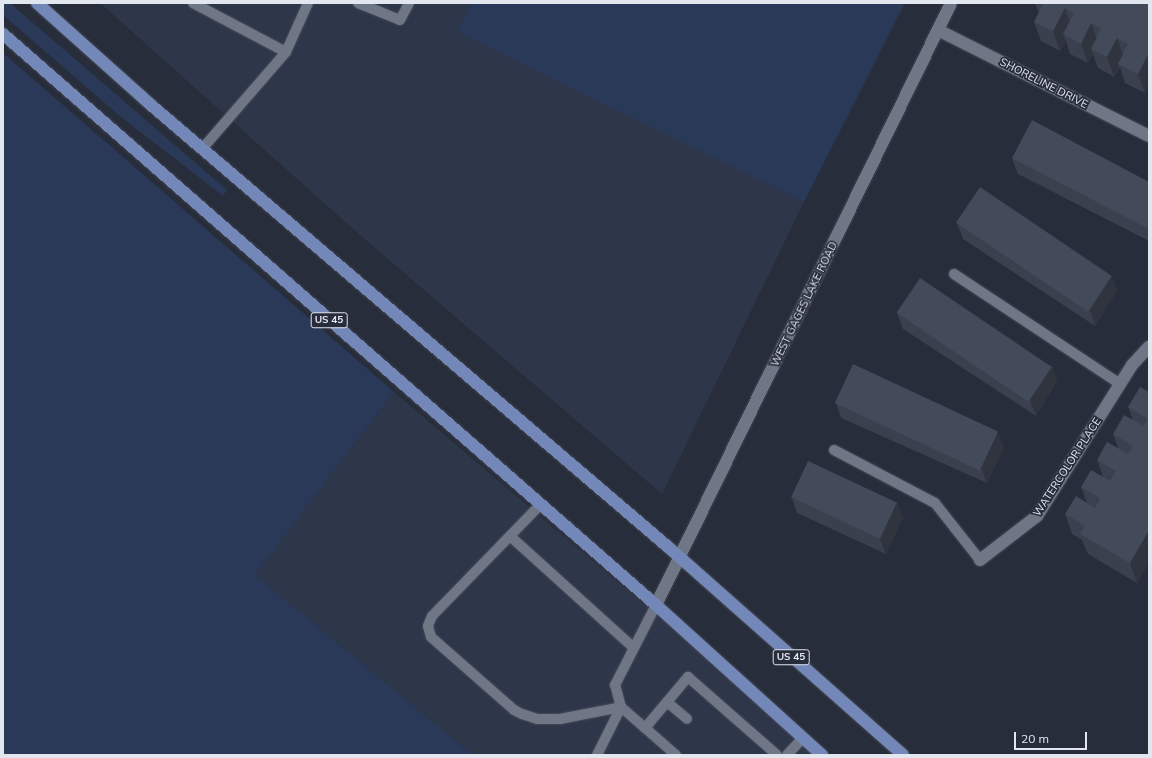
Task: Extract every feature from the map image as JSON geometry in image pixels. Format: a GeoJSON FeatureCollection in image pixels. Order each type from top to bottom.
{"type":"FeatureCollection","features":[{"type":"Feature","properties":{"kind":"main road","name":"US 45"},"geometry":{"type":"LineString","coordinates":[[37,3],[202,149],[680,558],[903,755]]}},
{"type":"Feature","properties":{"kind":"main road","name":"US 45"},"geometry":{"type":"LineString","coordinates":[[3,34],[656,605],[802,739],[822,755]]}},
{"type":"Feature","properties":{"kind":"street","name":"WEST GAGES LAKE ROAD"},"geometry":{"type":"LineString","coordinates":[[656,605],[951,3]]}},
{"type":"Feature","properties":{"kind":"street","name":"SHORELINE DRIVE"},"geometry":{"type":"LineString","coordinates":[[938,30],[1149,136]]}},
{"type":"Feature","properties":{"kind":"street","name":"WATERCOLOR PLACE"},"geometry":{"type":"LineString","coordinates":[[980,560],[1037,516],[1132,365],[1149,347]]}},
{"type":"Feature","properties":{"kind":"lane"},"geometry":{"type":"LineString","coordinates":[[193,3],[286,52]]}},
{"type":"Feature","properties":{"kind":"lane"},"geometry":{"type":"LineString","coordinates":[[202,149],[286,52],[308,3]]}},
{"type":"Feature","properties":{"kind":"lane"},"geometry":{"type":"LineString","coordinates":[[358,3],[400,20],[409,3]]}},
{"type":"Feature","properties":{"kind":"lane"},"geometry":{"type":"LineString","coordinates":[[954,274],[1120,384]]}},
{"type":"Feature","properties":{"kind":"lane","name":"WATERCOLOR PLACE"},"geometry":{"type":"LineString","coordinates":[[834,450],[935,503],[980,560]]}},
{"type":"Feature","properties":{"kind":"lane"},"geometry":{"type":"LineString","coordinates":[[540,505],[432,616],[429,632],[431,637],[514,710],[537,719],[547,720],[621,706]]}},
{"type":"Feature","properties":{"kind":"lane"},"geometry":{"type":"LineString","coordinates":[[510,536],[634,648]]}},
{"type":"Feature","properties":{"kind":"lane"},"geometry":{"type":"LineString","coordinates":[[656,605],[614,685],[621,706],[676,755]]}},
{"type":"Feature","properties":{"kind":"lane"},"geometry":{"type":"LineString","coordinates":[[645,728],[688,677],[776,755]]}},
{"type":"Feature","properties":{"kind":"lane"},"geometry":{"type":"LineString","coordinates":[[667,702],[687,719]]}},
{"type":"Feature","properties":{"kind":"lane"},"geometry":{"type":"LineString","coordinates":[[597,755],[621,706]]}},
{"type":"Feature","properties":{"kind":"lane"},"geometry":{"type":"LineString","coordinates":[[787,755],[802,739]]}},
{"type":"Feature","properties":{"kind":"shaded area"},"geometry":{"type":"Polygon","coordinates":[[[3,3],[10,3],[227,190],[223,196],[121,117],[3,15],[3,3]]]}},
{"type":"Feature","properties":{"kind":"shaded area"},"geometry":{"type":"Polygon","coordinates":[[[100,3],[471,3],[458,32],[804,202],[662,494],[360,235],[100,3]]]}},
{"type":"Feature","properties":{"kind":"shaded area"},"geometry":{"type":"Polygon","coordinates":[[[471,3],[905,3],[804,202],[457,32],[471,3]]]}},
{"type":"Feature","properties":{"kind":"shaded area"},"geometry":{"type":"Polygon","coordinates":[[[3,53],[394,392],[255,575],[473,755],[3,755],[3,53]]]}},
{"type":"Feature","properties":{"kind":"shaded area"},"geometry":{"type":"Polygon","coordinates":[[[394,392],[821,755],[473,755],[255,575],[394,392]]]}},
{"type":"Feature","properties":{"kind":"building"},"geometry":{"type":"Polygon","coordinates":[[[1041,3],[1149,3],[1149,52],[1138,74],[1118,64],[1128,44],[1117,38],[1107,57],[1091,49],[1101,29],[1091,23],[1081,44],[1063,34],[1074,13],[1065,8],[1053,31],[1034,22],[1043,4],[1041,3]]]}},
{"type":"Feature","properties":{"kind":"building"},"geometry":{"type":"Polygon","coordinates":[[[1032,120],[1149,182],[1149,229],[1012,158],[1032,120]]]}},
{"type":"Feature","properties":{"kind":"building"},"geometry":{"type":"Polygon","coordinates":[[[980,187],[1112,276],[1088,312],[956,223],[980,187]]]}},
{"type":"Feature","properties":{"kind":"building"},"geometry":{"type":"Polygon","coordinates":[[[920,278],[1052,367],[1028,402],[897,313],[920,278]]]}},
{"type":"Feature","properties":{"kind":"building"},"geometry":{"type":"Polygon","coordinates":[[[853,364],[998,432],[980,471],[835,403],[853,364]]]}},
{"type":"Feature","properties":{"kind":"building"},"geometry":{"type":"Polygon","coordinates":[[[1140,387],[1149,392],[1149,530],[1130,563],[1080,534],[1085,526],[1065,514],[1076,496],[1095,508],[1100,498],[1081,487],[1091,470],[1110,481],[1116,471],[1097,460],[1107,442],[1128,454],[1133,446],[1113,434],[1124,415],[1144,426],[1148,419],[1128,407],[1140,387]]]}},
{"type":"Feature","properties":{"kind":"building"},"geometry":{"type":"Polygon","coordinates":[[[808,461],[897,502],[880,539],[791,497],[808,461]]]}}]}
